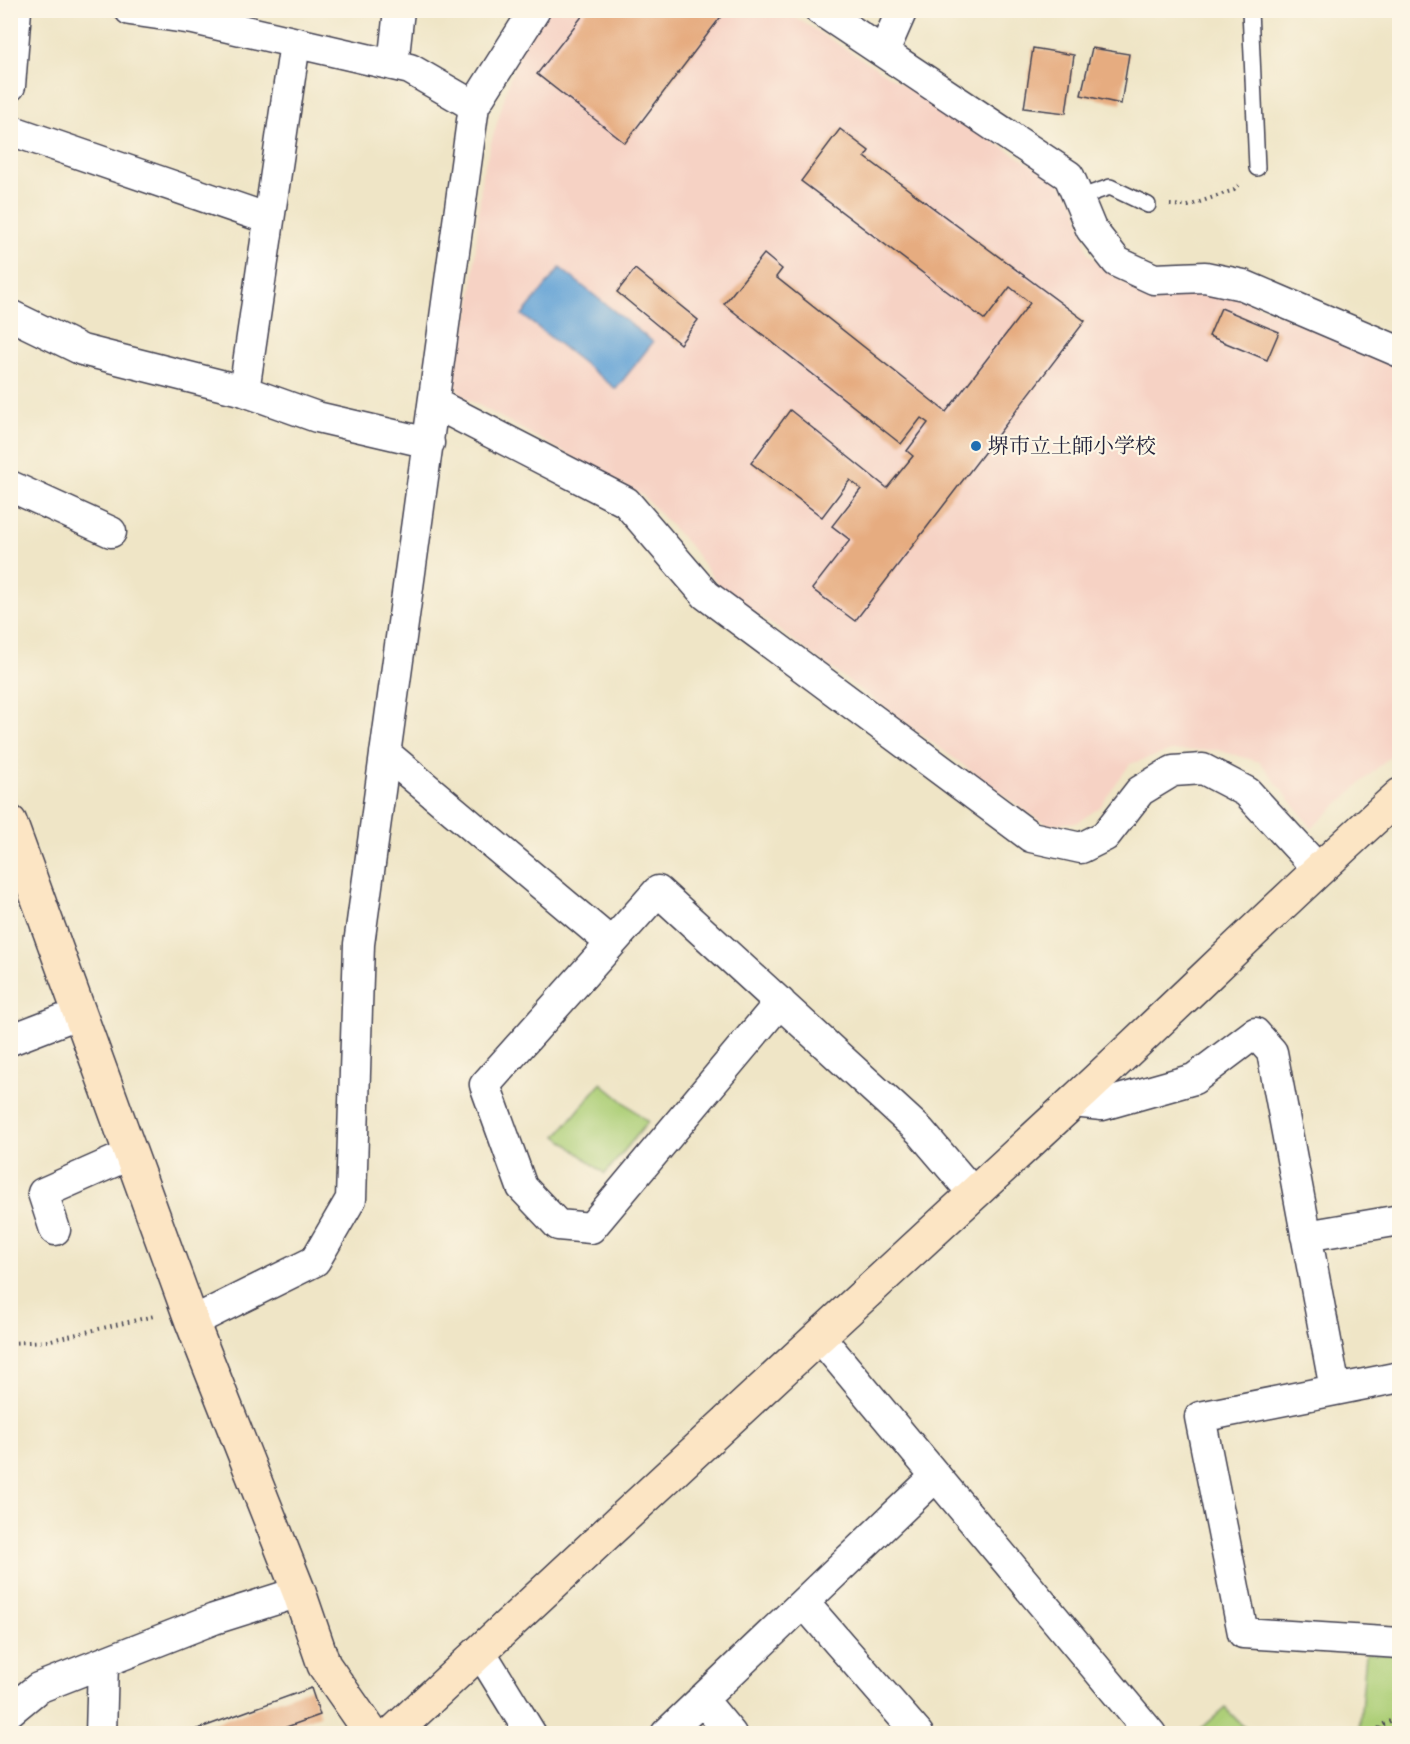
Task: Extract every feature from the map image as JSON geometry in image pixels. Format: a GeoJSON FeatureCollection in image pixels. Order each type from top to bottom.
{"type":"FeatureCollection","features":[{"type":"Feature","properties":{"kind":"street"},"geometry":{"type":"LineString","coordinates":[[10,86],[16,10]]}},
{"type":"Feature","properties":{"kind":"street"},"geometry":{"type":"LineString","coordinates":[[130,10],[193,19],[410,69],[474,106]]}},
{"type":"Feature","properties":{"kind":"street"},"geometry":{"type":"LineString","coordinates":[[393,65],[399,10]]}},
{"type":"Feature","properties":{"kind":"street"},"geometry":{"type":"LineString","coordinates":[[190,1315],[315,1261],[351,1199],[358,944],[474,106],[535,10]]}},
{"type":"Feature","properties":{"kind":"street"},"geometry":{"type":"LineString","coordinates":[[820,10],[1069,176],[1091,229],[1117,262],[1154,279],[1205,277],[1243,285],[1400,352]]}},
{"type":"Feature","properties":{"kind":"street"},"geometry":{"type":"LineString","coordinates":[[884,51],[902,10]]}},
{"type":"Feature","properties":{"kind":"street"},"geometry":{"type":"LineString","coordinates":[[244,391],[295,43]]}},
{"type":"Feature","properties":{"kind":"street"},"geometry":{"type":"LineString","coordinates":[[10,130],[269,219]]}},
{"type":"Feature","properties":{"kind":"street"},"geometry":{"type":"LineString","coordinates":[[10,315],[82,350],[244,391],[317,417],[429,443]]}},
{"type":"Feature","properties":{"kind":"street"},"geometry":{"type":"LineString","coordinates":[[434,403],[626,502],[706,595],[1031,837],[1081,848],[1105,836],[1140,791],[1173,771],[1203,770],[1247,792],[1318,869]]}},
{"type":"Feature","properties":{"kind":"street"},"geometry":{"type":"LineString","coordinates":[[10,486],[111,532]]}},
{"type":"Feature","properties":{"kind":"street"},"geometry":{"type":"LineString","coordinates":[[385,753],[611,944]]}},
{"type":"Feature","properties":{"kind":"street"},"geometry":{"type":"LineString","coordinates":[[392,1734],[1400,795]]}},
{"type":"Feature","properties":{"kind":"street"},"geometry":{"type":"LineString","coordinates":[[10,822],[190,1315],[299,1592],[324,1665],[372,1734]]}},
{"type":"Feature","properties":{"kind":"street"},"geometry":{"type":"LineString","coordinates":[[780,1002],[591,1228],[558,1225],[522,1187],[485,1085],[658,891],[780,1002],[920,1131],[973,1193]]}},
{"type":"Feature","properties":{"kind":"street"},"geometry":{"type":"LineString","coordinates":[[10,1041],[80,1012]]}},
{"type":"Feature","properties":{"kind":"street"},"geometry":{"type":"LineString","coordinates":[[1073,1102],[1102,1104],[1194,1079],[1255,1033],[1272,1052],[1335,1389]]}},
{"type":"Feature","properties":{"kind":"street"},"geometry":{"type":"LineString","coordinates":[[55,1230],[43,1193],[131,1154]]}},
{"type":"Feature","properties":{"kind":"street"},"geometry":{"type":"LineString","coordinates":[[1306,1236],[1400,1220]]}},
{"type":"Feature","properties":{"kind":"street"},"geometry":{"type":"LineString","coordinates":[[819,1336],[1151,1734]]}},
{"type":"Feature","properties":{"kind":"street"},"geometry":{"type":"LineString","coordinates":[[1400,1377],[1200,1417],[1243,1633],[1400,1643]]}},
{"type":"Feature","properties":{"kind":"street"},"geometry":{"type":"LineString","coordinates":[[666,1734],[936,1476]]}},
{"type":"Feature","properties":{"kind":"street"},"geometry":{"type":"LineString","coordinates":[[10,1711],[38,1688],[214,1619],[299,1592]]}},
{"type":"Feature","properties":{"kind":"street"},"geometry":{"type":"LineString","coordinates":[[804,1603],[918,1734]]}},
{"type":"Feature","properties":{"kind":"street"},"geometry":{"type":"LineString","coordinates":[[480,1652],[531,1734]]}},
{"type":"Feature","properties":{"kind":"street"},"geometry":{"type":"LineString","coordinates":[[101,1734],[103,1663]]}},
{"type":"Feature","properties":{"kind":"street"},"geometry":{"type":"LineString","coordinates":[[702,1699],[731,1734]]}},
{"type":"Feature","properties":{"kind":"lane"},"geometry":{"type":"LineString","coordinates":[[1250,10],[1257,168]]}},
{"type":"Feature","properties":{"kind":"lane"},"geometry":{"type":"LineString","coordinates":[[1078,198],[1110,187],[1148,205]]}},
{"type":"Feature","properties":{"kind":"path"},"geometry":{"type":"LineString","coordinates":[[1148,205],[1188,206],[1234,190],[1257,168]]}},
{"type":"Feature","properties":{"kind":"path"},"geometry":{"type":"LineString","coordinates":[[10,1343],[47,1341],[190,1315]]}},
{"type":"Feature","properties":{"kind":"path"},"geometry":{"type":"LineString","coordinates":[[1378,1734],[1380,1726],[1400,1716]]}},
{"type":"Feature","properties":{"kind":"shaded area","name":"堺市立土師小学校"},"geometry":{"type":"Polygon","coordinates":[[[543,11],[785,11],[1059,182],[1076,204],[1088,253],[1108,272],[1137,291],[1168,293],[1211,287],[1399,361],[1399,748],[1312,828],[1260,762],[1217,750],[1171,751],[1130,764],[1100,807],[1078,822],[1048,825],[1027,812],[719,586],[689,545],[643,496],[462,396],[452,381],[471,305],[482,174],[510,78],[525,37],[543,11]]]}},
{"type":"Feature","properties":{"kind":"green space"},"geometry":{"type":"Polygon","coordinates":[[[601,1083],[648,1122],[605,1174],[557,1136],[601,1083]]]}},
{"type":"Feature","properties":{"kind":"green space"},"geometry":{"type":"Polygon","coordinates":[[[1366,1653],[1399,1655],[1399,1733],[1287,1734],[1288,1729],[1359,1733],[1366,1653]]]}},
{"type":"Feature","properties":{"kind":"green space"},"geometry":{"type":"Polygon","coordinates":[[[1225,1708],[1250,1733],[1196,1733],[1225,1708]]]}},
{"type":"Feature","properties":{"kind":"water"},"geometry":{"type":"Polygon","coordinates":[[[560,268],[653,342],[616,389],[522,315],[560,268]]]}},
{"type":"Feature","properties":{"kind":"building"},"geometry":{"type":"Polygon","coordinates":[[[587,10],[726,10],[625,143],[537,74],[587,10]]]}},
{"type":"Feature","properties":{"kind":"building"},"geometry":{"type":"Polygon","coordinates":[[[1033,48],[1074,55],[1066,113],[1024,108],[1033,48]]]}},
{"type":"Feature","properties":{"kind":"building"},"geometry":{"type":"Polygon","coordinates":[[[1092,48],[1129,54],[1121,104],[1081,95],[1092,48]]]}},
{"type":"Feature","properties":{"kind":"building"},"geometry":{"type":"Polygon","coordinates":[[[840,129],[869,151],[865,157],[1085,321],[855,621],[812,589],[850,540],[832,526],[861,489],[850,480],[822,517],[751,463],[790,410],[887,488],[913,456],[907,451],[928,423],[921,418],[901,444],[724,304],[764,254],[782,269],[776,277],[946,412],[1030,303],[1010,287],[985,320],[801,181],[840,129]]]}},
{"type":"Feature","properties":{"kind":"building"},"geometry":{"type":"Polygon","coordinates":[[[635,269],[698,320],[680,344],[617,292],[635,269]]]}},
{"type":"Feature","properties":{"kind":"building"},"geometry":{"type":"Polygon","coordinates":[[[1221,308],[1279,332],[1267,360],[1209,336],[1221,308]]]}},
{"type":"Feature","properties":{"kind":"building"},"geometry":{"type":"Polygon","coordinates":[[[311,1688],[320,1715],[267,1734],[184,1734],[311,1688]]]}},
{"type":"Feature","properties":{"kind":"place","name":"堺市立土師小学校"},"geometry":{"type":"Point","coordinates":[976,446]}}]}
